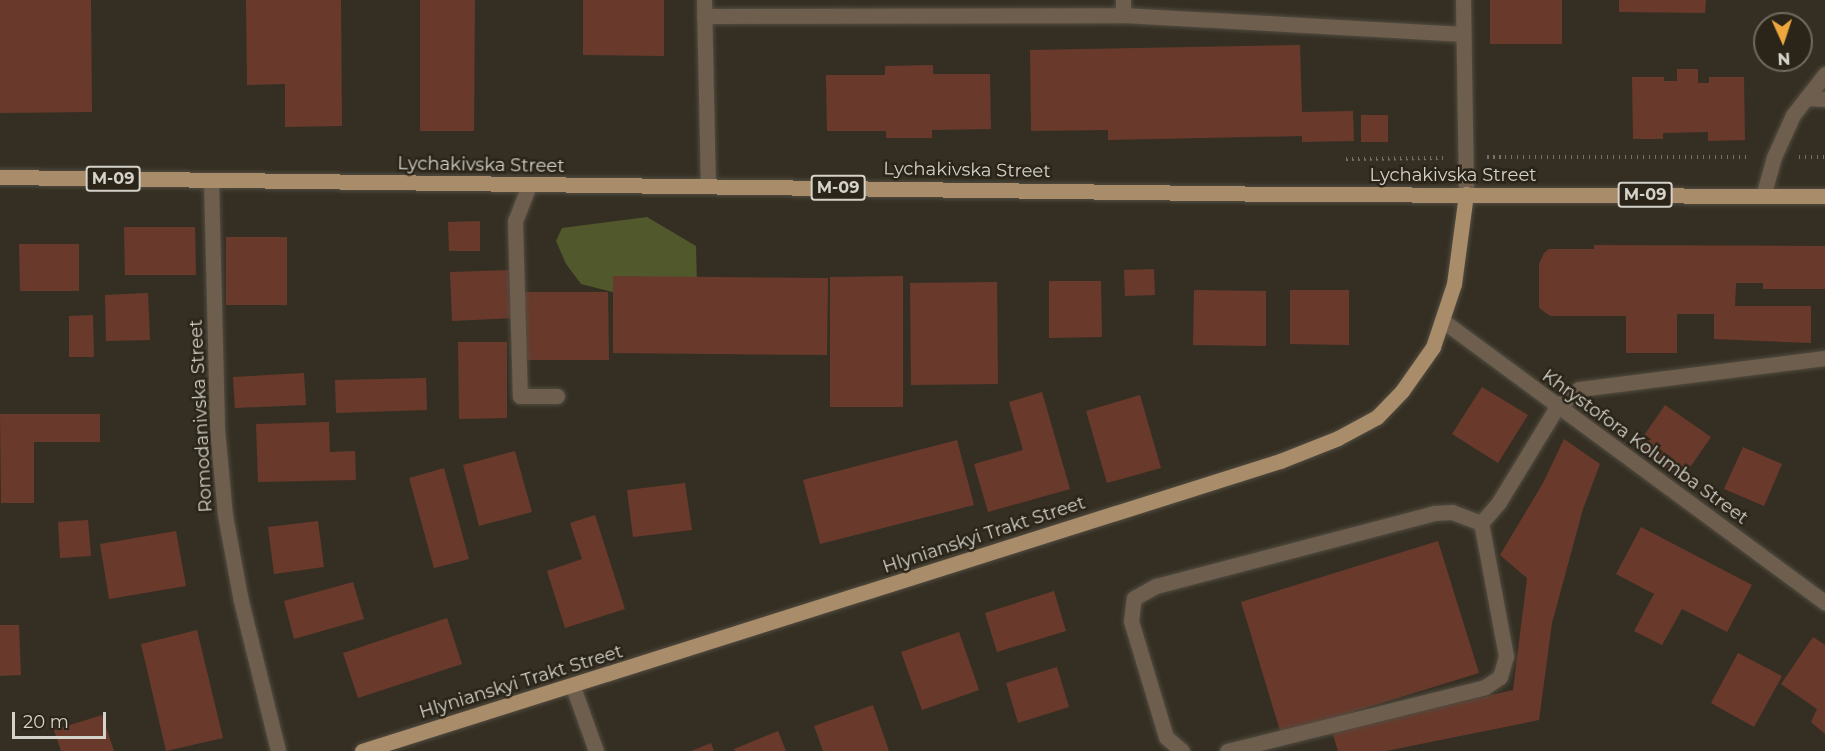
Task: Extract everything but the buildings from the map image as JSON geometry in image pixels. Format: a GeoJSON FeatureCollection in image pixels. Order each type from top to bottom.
{"type":"FeatureCollection","features":[{"type":"Feature","properties":{"kind":"main road","name":"Lychakivska Street"},"geometry":{"type":"LineString","coordinates":[[0,177],[529,185],[1825,196]]}},
{"type":"Feature","properties":{"kind":"main road","name":"Hlynianskyi Trakt Street"},"geometry":{"type":"LineString","coordinates":[[362,751],[573,687],[1280,461],[1338,438],[1377,417],[1425,362],[1443,321],[1459,257],[1466,194]]}},
{"type":"Feature","properties":{"kind":"street"},"geometry":{"type":"LineString","coordinates":[[704,0],[708,186]]}},
{"type":"Feature","properties":{"kind":"street"},"geometry":{"type":"LineString","coordinates":[[1463,0],[1466,194]]}},
{"type":"Feature","properties":{"kind":"street"},"geometry":{"type":"LineString","coordinates":[[704,16],[1123,8],[1463,34]]}},
{"type":"Feature","properties":{"kind":"street"},"geometry":{"type":"LineString","coordinates":[[1763,196],[1774,157],[1793,115],[1825,74]]}},
{"type":"Feature","properties":{"kind":"street"},"geometry":{"type":"LineString","coordinates":[[1806,98],[1825,99]]}},
{"type":"Feature","properties":{"kind":"street","name":"Romodanivska Street"},"geometry":{"type":"LineString","coordinates":[[211,180],[217,429],[225,515],[241,601],[278,751]]}},
{"type":"Feature","properties":{"kind":"street"},"geometry":{"type":"LineString","coordinates":[[529,185],[516,221],[520,396],[557,396]]}},
{"type":"Feature","properties":{"kind":"street","name":"Khrystofora Kolumba Street"},"geometry":{"type":"LineString","coordinates":[[1443,321],[1825,603]]}},
{"type":"Feature","properties":{"kind":"street"},"geometry":{"type":"LineString","coordinates":[[1481,523],[1499,502],[1557,407],[1579,389],[1825,358]]}},
{"type":"Feature","properties":{"kind":"street"},"geometry":{"type":"LineString","coordinates":[[1182,751],[1166,737],[1131,621],[1134,598],[1156,586],[1434,513],[1452,512],[1481,523]]}},
{"type":"Feature","properties":{"kind":"street"},"geometry":{"type":"LineString","coordinates":[[1227,751],[1485,687],[1500,676],[1506,656],[1481,523]]}},
{"type":"Feature","properties":{"kind":"street"},"geometry":{"type":"LineString","coordinates":[[573,687],[596,751]]}},
{"type":"Feature","properties":{"kind":"path"},"geometry":{"type":"LineString","coordinates":[[1346,159],[1825,157]]}},
{"type":"Feature","properties":{"kind":"green space"},"geometry":{"type":"Polygon","coordinates":[[[647,217],[696,246],[697,286],[636,298],[581,284],[566,264],[556,241],[562,228],[647,217]]]}}]}
